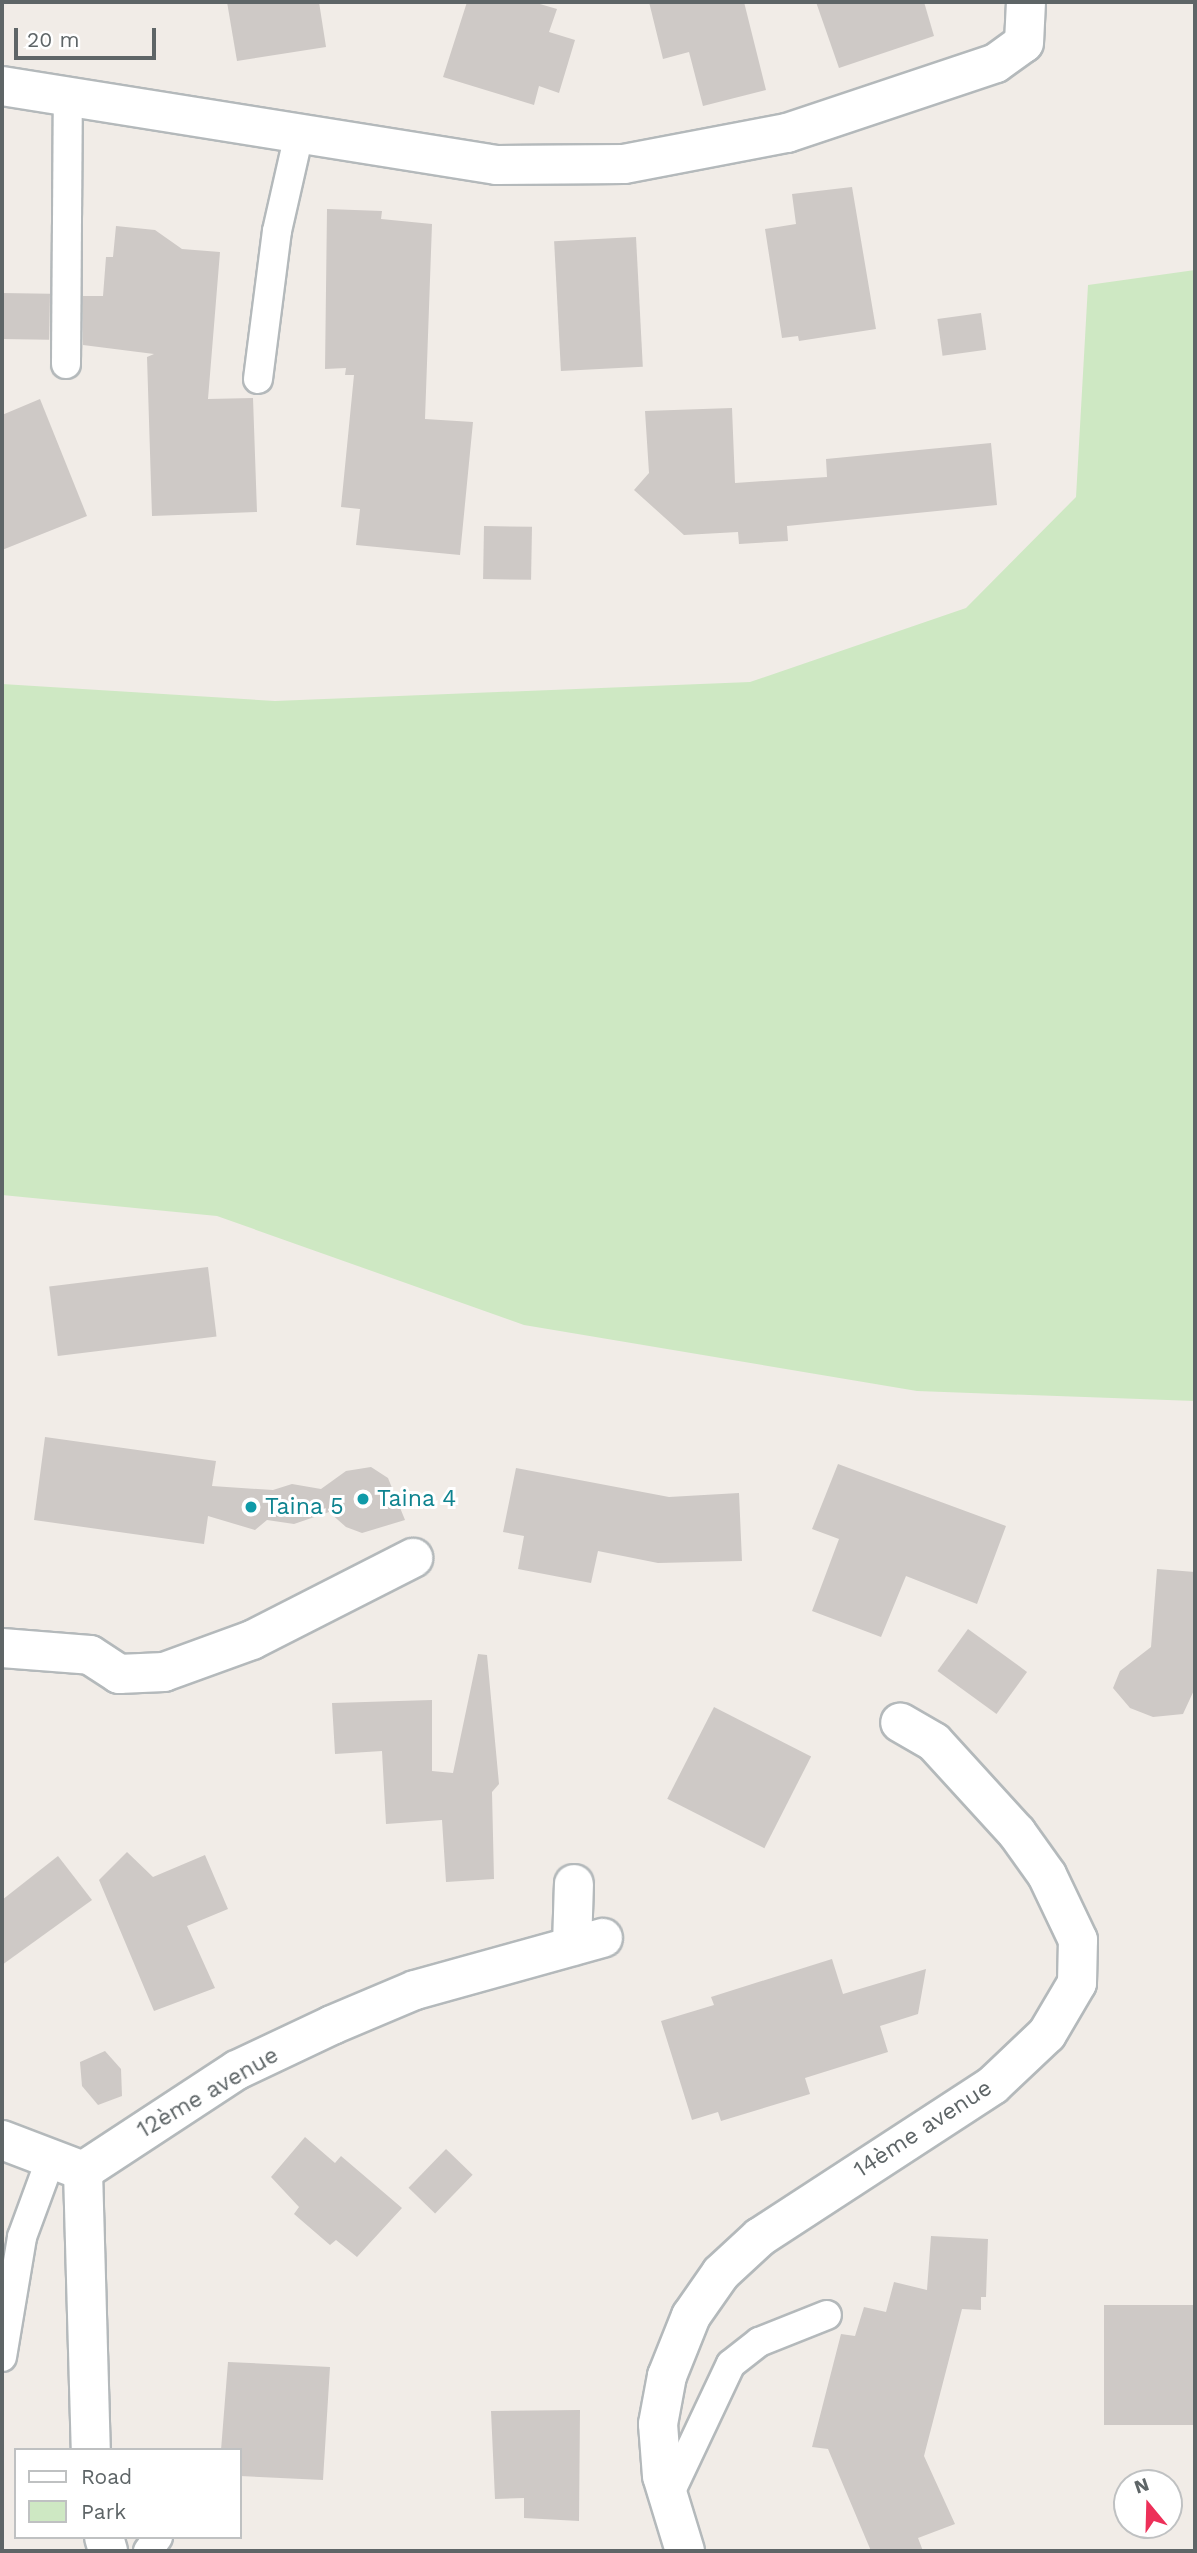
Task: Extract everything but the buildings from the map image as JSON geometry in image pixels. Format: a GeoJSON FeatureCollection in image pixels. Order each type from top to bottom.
{"type":"FeatureCollection","features":[{"type":"Feature","properties":{"kind":"street"},"geometry":{"type":"LineString","coordinates":[[2,86],[497,165],[624,164],[787,133],[996,64],[1024,43],[1026,2]]}},
{"type":"Feature","properties":{"kind":"street"},"geometry":{"type":"LineString","coordinates":[[2,1648],[90,1655],[119,1674],[164,1672],[252,1640],[413,1558]]}},
{"type":"Feature","properties":{"kind":"street","name":"14ème avenue"},"geometry":{"type":"LineString","coordinates":[[685,2551],[662,2476],[658,2424],[667,2376],[691,2316],[721,2273],[812,2199],[993,2085],[1047,2034],[1077,1983],[1078,1940],[1047,1875],[1017,1833],[934,1742],[900,1723]]}},
{"type":"Feature","properties":{"kind":"street","name":"12ème avenue"},"geometry":{"type":"LineString","coordinates":[[67,2165],[237,2070],[332,2025],[415,1990],[588,1942],[574,1884]]}},
{"type":"Feature","properties":{"kind":"street"},"geometry":{"type":"LineString","coordinates":[[2,2140],[67,2165],[91,2448]]}},
{"type":"Feature","properties":{"kind":"lane"},"geometry":{"type":"LineString","coordinates":[[66,364],[68,96]]}},
{"type":"Feature","properties":{"kind":"lane"},"geometry":{"type":"LineString","coordinates":[[258,379],[277,231],[299,134]]}},
{"type":"Feature","properties":{"kind":"lane"},"geometry":{"type":"LineString","coordinates":[[2,2357],[22,2237],[67,2165]]}},
{"type":"Feature","properties":{"kind":"lane"},"geometry":{"type":"LineString","coordinates":[[668,2497],[731,2364],[759,2342],[827,2315]]}},
{"type":"Feature","properties":{"kind":"green space"},"geometry":{"type":"Polygon","coordinates":[[[1195,270],[1195,1401],[917,1391],[524,1325],[217,1216],[2,1195],[2,684],[275,701],[750,682],[966,608],[1076,497],[1088,285],[1195,270]]]}},
{"type":"Feature","properties":{"kind":"place","name":"Taina 4"},"geometry":{"type":"Point","coordinates":[363,1499]}},
{"type":"Feature","properties":{"kind":"place","name":"Taina 5"},"geometry":{"type":"Point","coordinates":[251,1507]}}]}
